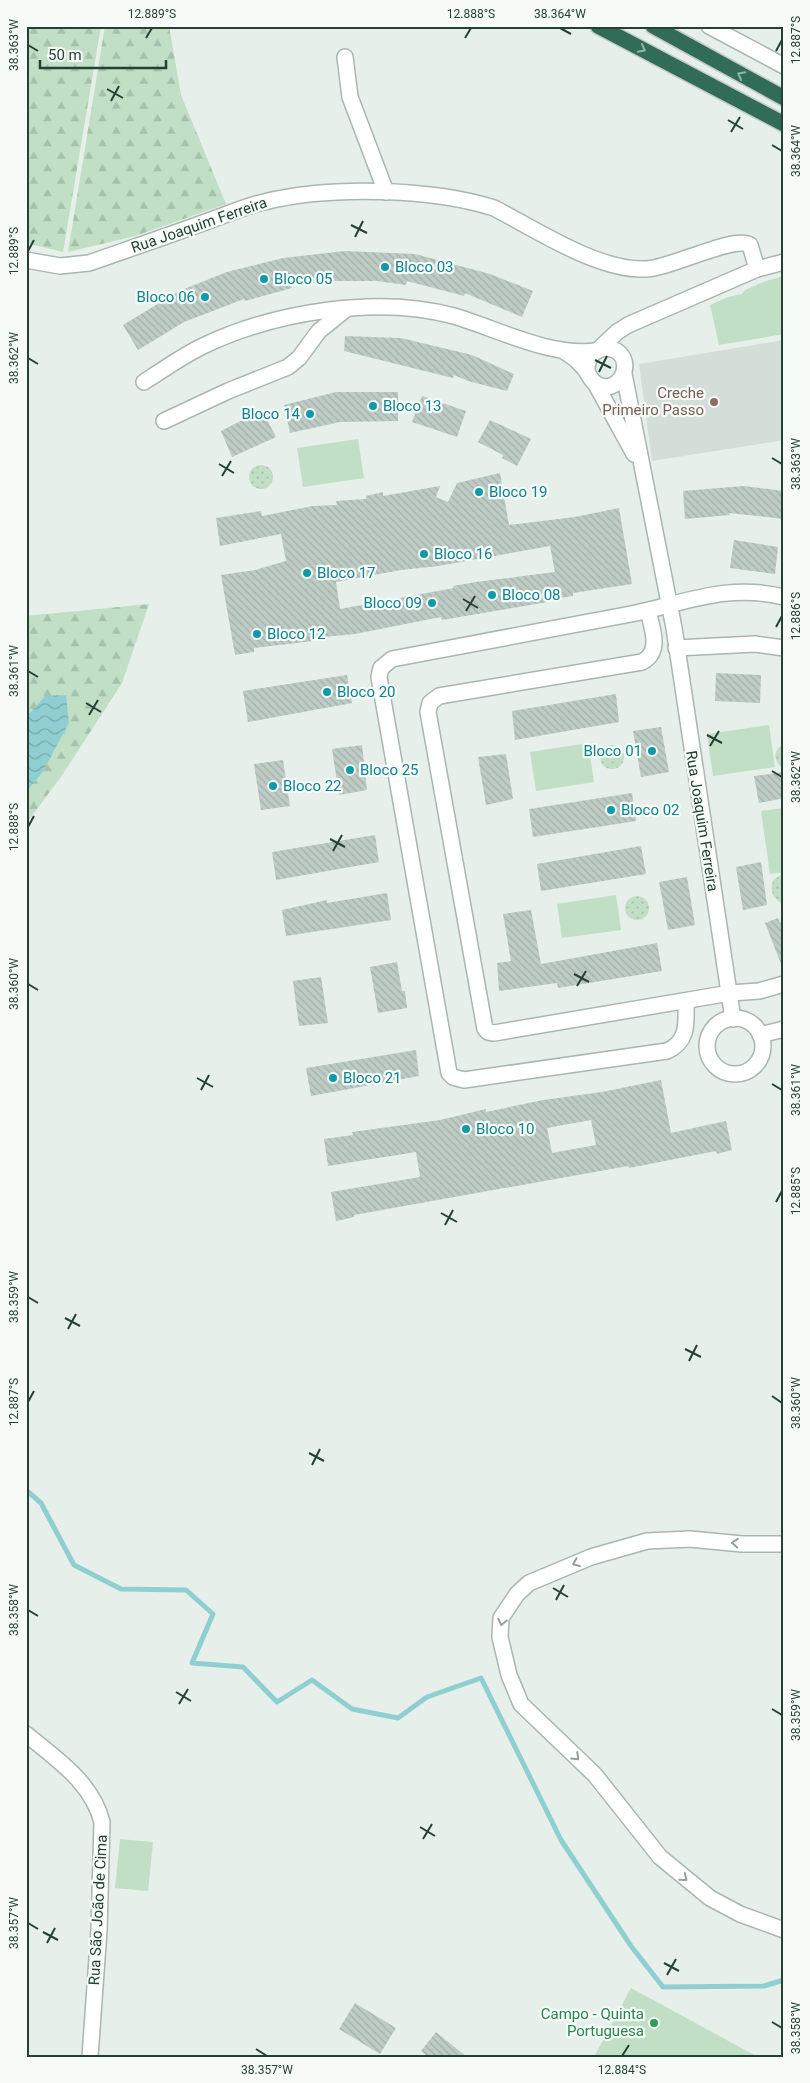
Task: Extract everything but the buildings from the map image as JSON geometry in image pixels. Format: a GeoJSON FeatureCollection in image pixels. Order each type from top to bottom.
{"type":"FeatureCollection","features":[{"type":"Feature","properties":{"kind":"highway"},"geometry":{"type":"LineString","coordinates":[[598,26],[784,124]]}},
{"type":"Feature","properties":{"kind":"highway"},"geometry":{"type":"LineString","coordinates":[[652,26],[784,98]]}},
{"type":"Feature","properties":{"kind":"street"},"geometry":{"type":"LineString","coordinates":[[709,26],[784,66]]}},
{"type":"Feature","properties":{"kind":"street"},"geometry":{"type":"LineString","coordinates":[[345,56],[350,97],[386,192]]}},
{"type":"Feature","properties":{"kind":"street","name":"Rua Joaquim Ferreira"},"geometry":{"type":"LineString","coordinates":[[26,260],[60,266],[88,263],[263,202],[330,193],[386,192],[453,198],[479,203],[494,208],[592,258],[630,269],[664,267],[738,242],[750,245],[757,269]]}},
{"type":"Feature","properties":{"kind":"street"},"geometry":{"type":"LineString","coordinates":[[624,374],[613,386],[600,386],[591,377],[589,358],[617,332],[628,325],[757,269],[784,262]]}},
{"type":"Feature","properties":{"kind":"street","name":"Rua Joaquim Ferreira"},"geometry":{"type":"LineString","coordinates":[[144,382],[200,347],[231,333],[264,322],[346,309],[389,307],[424,310],[453,316],[564,351],[610,349],[622,357]]}},
{"type":"Feature","properties":{"kind":"street"},"geometry":{"type":"LineString","coordinates":[[164,421],[228,391],[288,367],[299,358],[320,331],[346,309]]}},
{"type":"Feature","properties":{"kind":"street","name":"Rua Joaquim Ferreira"},"geometry":{"type":"LineString","coordinates":[[628,325],[623,333],[622,357],[625,365],[624,374],[640,466],[669,604],[733,1018]]}},
{"type":"Feature","properties":{"kind":"street","name":"Rua Joaquim Ferreira"},"geometry":{"type":"LineString","coordinates":[[564,351],[591,377],[640,466]]}},
{"type":"Feature","properties":{"kind":"street"},"geometry":{"type":"LineString","coordinates":[[686,1002],[686,1030],[683,1039],[675,1047],[667,1051],[464,1080],[453,1077],[449,1073],[379,677],[381,668],[392,659],[648,611],[669,604],[740,591],[758,591],[784,597]]}},
{"type":"Feature","properties":{"kind":"street"},"geometry":{"type":"LineString","coordinates":[[648,611],[654,642],[651,654],[642,662],[439,696],[430,703],[428,712],[488,1032],[494,1034],[730,993],[759,991],[784,984]]}},
{"type":"Feature","properties":{"kind":"street"},"geometry":{"type":"LineString","coordinates":[[676,648],[754,644],[784,648]]}},
{"type":"Feature","properties":{"kind":"street"},"geometry":{"type":"LineString","coordinates":[[733,1018],[746,1021],[760,1034],[762,1052],[753,1067],[737,1074],[720,1071],[708,1057],[707,1040],[717,1025],[733,1018]]}},
{"type":"Feature","properties":{"kind":"street"},"geometry":{"type":"LineString","coordinates":[[760,1034],[784,1030]]}},
{"type":"Feature","properties":{"kind":"street"},"geometry":{"type":"LineString","coordinates":[[784,1544],[742,1544],[690,1540],[648,1541],[591,1557],[529,1583],[517,1594],[501,1618],[500,1637],[509,1675],[521,1704],[594,1775],[660,1857],[710,1898],[740,1914],[784,1930]]}},
{"type":"Feature","properties":{"kind":"street","name":"Rua São João de Cima"},"geometry":{"type":"LineString","coordinates":[[26,1734],[77,1778],[98,1805],[102,1822],[99,1930],[90,2057]]}},
{"type":"Feature","properties":{"kind":"shaded area","name":"Creche Primeiro Passo"},"geometry":{"type":"Polygon","coordinates":[[[784,340],[784,440],[652,461],[639,364],[784,340]]]}},
{"type":"Feature","properties":{"kind":"green space"},"geometry":{"type":"Polygon","coordinates":[[[26,26],[101,26],[63,252],[26,243],[26,26]]]}},
{"type":"Feature","properties":{"kind":"green space"},"geometry":{"type":"Polygon","coordinates":[[[105,26],[169,26],[181,95],[226,204],[135,236],[68,252],[105,26]]]}},
{"type":"Feature","properties":{"kind":"green space"},"geometry":{"type":"Polygon","coordinates":[[[784,276],[784,334],[719,345],[710,305],[728,297],[742,294],[745,290],[766,281],[784,276]]]}},
{"type":"Feature","properties":{"kind":"green space"},"geometry":{"type":"Polygon","coordinates":[[[358,439],[364,478],[303,487],[297,448],[358,439]]]}},
{"type":"Feature","properties":{"kind":"green space"},"geometry":{"type":"Polygon","coordinates":[[[261,465],[269,469],[273,477],[269,485],[261,489],[253,485],[249,477],[253,469],[261,465]]]}},
{"type":"Feature","properties":{"kind":"green space"},"geometry":{"type":"Polygon","coordinates":[[[149,604],[122,683],[63,774],[26,824],[26,616],[149,604]]]}},
{"type":"Feature","properties":{"kind":"green space"},"geometry":{"type":"Polygon","coordinates":[[[769,725],[775,767],[713,776],[707,734],[769,725]]]}},
{"type":"Feature","properties":{"kind":"green space"},"geometry":{"type":"Polygon","coordinates":[[[588,743],[594,782],[536,791],[530,752],[588,743]]]}},
{"type":"Feature","properties":{"kind":"green space"},"geometry":{"type":"Polygon","coordinates":[[[784,744],[784,769],[780,766],[775,756],[777,749],[784,744]]]}},
{"type":"Feature","properties":{"kind":"green space"},"geometry":{"type":"Polygon","coordinates":[[[612,745],[621,748],[624,757],[621,766],[612,769],[603,766],[600,757],[603,748],[612,745]]]}},
{"type":"Feature","properties":{"kind":"green space"},"geometry":{"type":"Polygon","coordinates":[[[784,808],[784,872],[770,874],[761,811],[784,808]]]}},
{"type":"Feature","properties":{"kind":"green space"},"geometry":{"type":"Polygon","coordinates":[[[784,873],[784,904],[774,898],[772,888],[773,880],[784,873]]]}},
{"type":"Feature","properties":{"kind":"green space"},"geometry":{"type":"Polygon","coordinates":[[[616,895],[621,930],[562,938],[557,904],[616,895]]]}},
{"type":"Feature","properties":{"kind":"green space"},"geometry":{"type":"Polygon","coordinates":[[[637,896],[646,899],[649,908],[646,917],[637,920],[628,917],[625,908],[628,899],[637,896]]]}},
{"type":"Feature","properties":{"kind":"green space"},"geometry":{"type":"Polygon","coordinates":[[[120,1839],[153,1842],[148,1891],[115,1888],[120,1839]]]}},
{"type":"Feature","properties":{"kind":"green space","name":"Campo - Quinta Portuguesa"},"geometry":{"type":"Polygon","coordinates":[[[631,1988],[758,2057],[594,2057],[631,1988]]]}},
{"type":"Feature","properties":{"kind":"water"},"geometry":{"type":"Polygon","coordinates":[[[66,695],[69,723],[42,773],[26,792],[26,717],[45,696],[66,695]]]}},
{"type":"Feature","properties":{"kind":"waterway"},"geometry":{"type":"LineString","coordinates":[[26,1490],[41,1503],[74,1565],[121,1589],[186,1590],[213,1614],[192,1663],[243,1667],[277,1702],[312,1680],[352,1709],[398,1718],[427,1697],[481,1678],[561,1840],[631,1946],[663,1987],[764,1986],[784,1980]]}},
{"type":"Feature","properties":{"kind":"place","name":"Bloco 03"},"geometry":{"type":"Point","coordinates":[385,267]}},
{"type":"Feature","properties":{"kind":"place","name":"Bloco 05"},"geometry":{"type":"Point","coordinates":[264,279]}},
{"type":"Feature","properties":{"kind":"place","name":"Bloco 06"},"geometry":{"type":"Point","coordinates":[205,297]}},
{"type":"Feature","properties":{"kind":"place","name":"Creche Primeiro Passo"},"geometry":{"type":"Point","coordinates":[714,402]}},
{"type":"Feature","properties":{"kind":"place","name":"Bloco 13"},"geometry":{"type":"Point","coordinates":[373,406]}},
{"type":"Feature","properties":{"kind":"place","name":"Bloco 14"},"geometry":{"type":"Point","coordinates":[310,414]}},
{"type":"Feature","properties":{"kind":"place","name":"Bloco 19"},"geometry":{"type":"Point","coordinates":[479,492]}},
{"type":"Feature","properties":{"kind":"place","name":"Bloco 16"},"geometry":{"type":"Point","coordinates":[424,554]}},
{"type":"Feature","properties":{"kind":"place","name":"Bloco 17"},"geometry":{"type":"Point","coordinates":[307,573]}},
{"type":"Feature","properties":{"kind":"place","name":"Bloco 08"},"geometry":{"type":"Point","coordinates":[492,595]}},
{"type":"Feature","properties":{"kind":"place","name":"Bloco 09"},"geometry":{"type":"Point","coordinates":[432,603]}},
{"type":"Feature","properties":{"kind":"place","name":"Bloco 12"},"geometry":{"type":"Point","coordinates":[257,634]}},
{"type":"Feature","properties":{"kind":"place","name":"Bloco 20"},"geometry":{"type":"Point","coordinates":[327,692]}},
{"type":"Feature","properties":{"kind":"place","name":"Bloco 01"},"geometry":{"type":"Point","coordinates":[652,751]}},
{"type":"Feature","properties":{"kind":"place","name":"Bloco 25"},"geometry":{"type":"Point","coordinates":[350,770]}},
{"type":"Feature","properties":{"kind":"place","name":"Bloco 22"},"geometry":{"type":"Point","coordinates":[273,786]}},
{"type":"Feature","properties":{"kind":"place","name":"Bloco 02"},"geometry":{"type":"Point","coordinates":[611,810]}},
{"type":"Feature","properties":{"kind":"place","name":"Bloco 21"},"geometry":{"type":"Point","coordinates":[333,1078]}},
{"type":"Feature","properties":{"kind":"place","name":"Bloco 10"},"geometry":{"type":"Point","coordinates":[466,1129]}},
{"type":"Feature","properties":{"kind":"place","name":"Campo - Quinta Portuguesa"},"geometry":{"type":"Point","coordinates":[654,2023]}}]}
